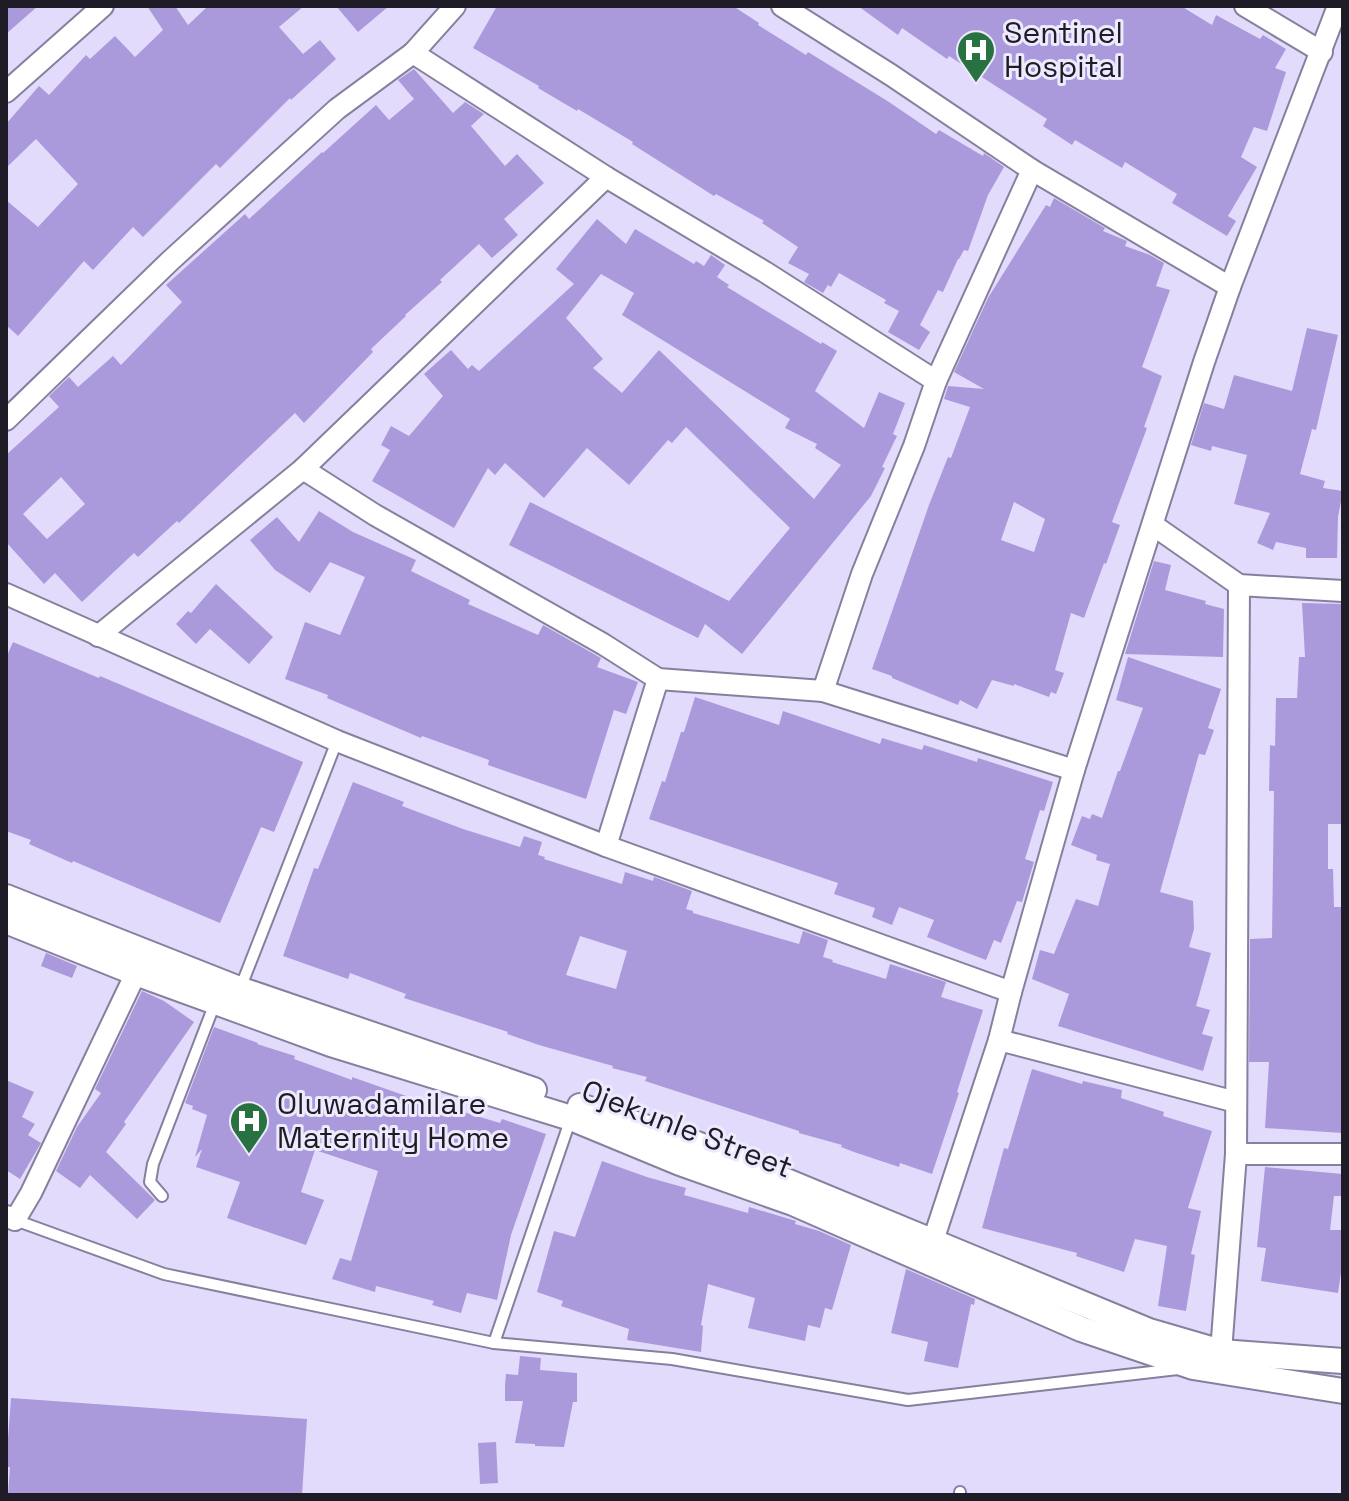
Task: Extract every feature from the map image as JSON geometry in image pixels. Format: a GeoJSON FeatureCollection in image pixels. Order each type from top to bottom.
{"type":"FeatureCollection","features":[{"type":"Feature","properties":{"kind":"street"},"geometry":{"type":"LineString","coordinates":[[6,92],[103,6]]}},
{"type":"Feature","properties":{"kind":"street"},"geometry":{"type":"LineString","coordinates":[[6,420],[170,261],[325,119],[413,53],[455,6]]}},
{"type":"Feature","properties":{"kind":"street"},"geometry":{"type":"LineString","coordinates":[[782,6],[1032,170],[1230,287]]}},
{"type":"Feature","properties":{"kind":"street"},"geometry":{"type":"LineString","coordinates":[[1245,6],[1322,52]]}},
{"type":"Feature","properties":{"kind":"street"},"geometry":{"type":"LineString","coordinates":[[930,1251],[999,1040],[1074,770],[1230,287],[1338,6]]}},
{"type":"Feature","properties":{"kind":"street"},"geometry":{"type":"LineString","coordinates":[[413,53],[606,177],[765,272],[936,381]]}},
{"type":"Feature","properties":{"kind":"street"},"geometry":{"type":"LineString","coordinates":[[823,691],[862,574],[914,446],[936,381],[1032,170]]}},
{"type":"Feature","properties":{"kind":"street"},"geometry":{"type":"LineString","coordinates":[[98,636],[303,469],[606,177]]}},
{"type":"Feature","properties":{"kind":"street"},"geometry":{"type":"LineString","coordinates":[[303,469],[375,515],[603,644],[658,679],[823,691],[1074,770]]}},
{"type":"Feature","properties":{"kind":"street"},"geometry":{"type":"LineString","coordinates":[[1153,525],[1239,585],[1343,591]]}},
{"type":"Feature","properties":{"kind":"street"},"geometry":{"type":"LineString","coordinates":[[1221,1352],[1236,1154],[1239,585]]}},
{"type":"Feature","properties":{"kind":"street"},"geometry":{"type":"LineString","coordinates":[[6,594],[337,741],[606,846],[1011,992]]}},
{"type":"Feature","properties":{"kind":"street"},"geometry":{"type":"LineString","coordinates":[[606,846],[658,679]]}},
{"type":"Feature","properties":{"kind":"street","name":"Ojekunle Street"},"geometry":{"type":"LineString","coordinates":[[6,897],[142,963],[215,1003],[331,1044],[571,1118],[680,1163],[1149,1331],[1221,1352],[1343,1361]]}},
{"type":"Feature","properties":{"kind":"street","name":"Ojekunle Street"},"geometry":{"type":"LineString","coordinates":[[6,921],[239,989],[697,1144],[930,1251],[1081,1329],[1193,1367],[1343,1391]]}},
{"type":"Feature","properties":{"kind":"street"},"geometry":{"type":"LineString","coordinates":[[10,1218],[31,1193],[142,963]]}},
{"type":"Feature","properties":{"kind":"street"},"geometry":{"type":"LineString","coordinates":[[999,1040],[1236,1102]]}},
{"type":"Feature","properties":{"kind":"street"},"geometry":{"type":"LineString","coordinates":[[1236,1154],[1343,1154]]}},
{"type":"Feature","properties":{"kind":"lane"},"geometry":{"type":"LineString","coordinates":[[239,989],[337,741]]}},
{"type":"Feature","properties":{"kind":"lane"},"geometry":{"type":"LineString","coordinates":[[162,1196],[150,1182],[153,1164],[215,1003]]}},
{"type":"Feature","properties":{"kind":"lane"},"geometry":{"type":"LineString","coordinates":[[494,1343],[571,1118]]}},
{"type":"Feature","properties":{"kind":"lane"},"geometry":{"type":"LineString","coordinates":[[10,1218],[164,1274],[494,1343],[672,1359],[908,1400],[1193,1367]]}},
{"type":"Feature","properties":{"kind":"building"},"geometry":{"type":"Polygon","coordinates":[[[6,6],[38,6],[6,34],[6,6]]]}},
{"type":"Feature","properties":{"kind":"building"},"geometry":{"type":"Polygon","coordinates":[[[147,6],[175,6],[188,25],[208,6],[304,6],[279,27],[303,54],[320,40],[336,59],[290,98],[220,168],[216,164],[143,237],[133,227],[93,270],[84,261],[18,336],[6,325],[6,200],[38,227],[78,184],[36,139],[6,168],[6,124],[39,86],[49,95],[86,55],[90,59],[115,36],[135,57],[163,30],[147,6]]]}},
{"type":"Feature","properties":{"kind":"building"},"geometry":{"type":"Polygon","coordinates":[[[336,6],[389,6],[358,32],[336,6]]]}},
{"type":"Feature","properties":{"kind":"building"},"geometry":{"type":"Polygon","coordinates":[[[497,6],[733,6],[758,25],[806,55],[808,52],[936,134],[939,130],[1004,167],[988,195],[968,251],[964,250],[958,259],[943,292],[938,290],[920,325],[930,332],[919,350],[888,332],[899,311],[884,303],[886,300],[839,273],[831,287],[828,285],[823,293],[804,282],[809,274],[788,263],[798,247],[762,223],[764,221],[716,194],[714,196],[633,142],[473,48],[497,6]]]}},
{"type":"Feature","properties":{"kind":"building"},"geometry":{"type":"Polygon","coordinates":[[[858,6],[1181,6],[1212,25],[1216,15],[1260,39],[1263,35],[1286,49],[1275,68],[1286,72],[1267,131],[1254,127],[1241,157],[1257,167],[1228,216],[1236,221],[1227,236],[1172,203],[1177,194],[1125,162],[1122,168],[1075,140],[1072,145],[1043,126],[1047,119],[902,28],[898,35],[858,6]]]}},
{"type":"Feature","properties":{"kind":"building"},"geometry":{"type":"Polygon","coordinates":[[[414,69],[453,113],[465,102],[484,114],[471,126],[505,166],[517,154],[544,183],[504,219],[518,235],[492,258],[479,244],[371,349],[373,352],[304,423],[295,413],[179,523],[177,521],[138,557],[134,553],[82,602],[55,573],[44,584],[6,542],[6,455],[59,407],[49,396],[69,377],[78,387],[113,356],[121,365],[182,302],[166,285],[245,214],[249,219],[376,105],[389,120],[414,99],[398,80],[414,69]],[[61,477],[23,514],[47,539],[85,504],[61,477]]]}},
{"type":"Feature","properties":{"kind":"building"},"geometry":{"type":"Polygon","coordinates":[[[1054,198],[1105,228],[1103,231],[1127,241],[1125,246],[1164,263],[1156,286],[1170,290],[1142,367],[1162,376],[1144,427],[1147,428],[1112,522],[1120,525],[1106,564],[1084,618],[1071,613],[1055,670],[1064,673],[1056,694],[1051,692],[1049,697],[1014,684],[992,680],[977,709],[960,700],[958,705],[872,669],[929,505],[970,407],[944,399],[948,386],[984,389],[954,372],[988,298],[1046,205],[1050,207],[1054,198]],[[1014,502],[1001,540],[1034,552],[1045,519],[1014,502]]]}},
{"type":"Feature","properties":{"kind":"building"},"geometry":{"type":"Polygon","coordinates":[[[597,219],[626,244],[635,229],[694,264],[696,261],[704,266],[711,255],[725,265],[717,277],[729,285],[727,287],[837,351],[815,391],[864,428],[879,392],[905,403],[893,434],[897,436],[871,496],[742,654],[705,624],[698,638],[509,545],[530,502],[729,601],[790,528],[686,427],[672,443],[668,440],[629,485],[587,448],[544,498],[505,463],[495,475],[488,468],[454,528],[372,481],[390,450],[381,445],[391,426],[409,436],[443,396],[424,374],[451,350],[468,369],[472,365],[479,371],[574,284],[556,269],[597,219]],[[601,274],[566,318],[603,359],[593,368],[622,393],[659,350],[814,499],[841,465],[815,448],[817,444],[785,428],[790,419],[622,315],[634,293],[601,274]]]}},
{"type":"Feature","properties":{"kind":"building"},"geometry":{"type":"Polygon","coordinates":[[[1307,328],[1338,335],[1316,430],[1312,429],[1300,474],[1325,481],[1323,488],[1343,491],[1338,517],[1337,558],[1306,558],[1306,548],[1276,542],[1273,550],[1257,543],[1270,513],[1234,504],[1247,455],[1212,446],[1211,451],[1191,445],[1204,403],[1224,409],[1234,375],[1292,391],[1307,328]]]}},
{"type":"Feature","properties":{"kind":"building"},"geometry":{"type":"Polygon","coordinates":[[[319,511],[353,532],[416,560],[411,571],[470,600],[468,604],[538,635],[543,625],[601,658],[597,667],[638,682],[626,714],[614,710],[586,799],[488,765],[489,760],[421,738],[327,698],[328,695],[285,679],[305,622],[340,635],[365,577],[330,562],[310,593],[275,570],[250,540],[277,517],[299,542],[319,511]]]}},
{"type":"Feature","properties":{"kind":"building"},"geometry":{"type":"Polygon","coordinates":[[[1154,561],[1171,565],[1165,590],[1224,609],[1223,657],[1125,654],[1154,561]]]}},
{"type":"Feature","properties":{"kind":"building"},"geometry":{"type":"Polygon","coordinates":[[[216,584],[273,637],[249,664],[210,629],[196,644],[176,624],[188,611],[191,613],[216,584]]]}},
{"type":"Feature","properties":{"kind":"building"},"geometry":{"type":"Polygon","coordinates":[[[1302,603],[1343,604],[1343,824],[1328,824],[1328,869],[1333,869],[1334,907],[1343,907],[1343,1133],[1265,1128],[1269,1062],[1249,1062],[1250,939],[1272,938],[1274,791],[1269,791],[1270,745],[1275,746],[1276,698],[1297,698],[1299,657],[1305,657],[1302,603]]]}},
{"type":"Feature","properties":{"kind":"building"},"geometry":{"type":"Polygon","coordinates":[[[13,642],[303,762],[274,832],[261,827],[220,923],[72,863],[29,844],[31,840],[6,831],[6,658],[13,642]]]}},
{"type":"Feature","properties":{"kind":"building"},"geometry":{"type":"Polygon","coordinates":[[[1128,657],[1221,689],[1208,728],[1214,730],[1205,755],[1199,754],[1160,892],[1193,901],[1194,929],[1189,947],[1211,953],[1196,1006],[1210,1010],[1202,1034],[1213,1037],[1203,1071],[1058,1026],[1069,994],[1032,979],[1040,950],[1054,954],[1076,899],[1098,906],[1110,864],[1096,860],[1097,855],[1071,845],[1082,816],[1090,819],[1092,814],[1102,818],[1143,708],[1116,700],[1128,657]]]}},
{"type":"Feature","properties":{"kind":"building"},"geometry":{"type":"Polygon","coordinates":[[[695,697],[779,725],[783,711],[880,744],[882,738],[922,750],[924,745],[1053,782],[1044,811],[1040,810],[1025,859],[1034,862],[1022,902],[1017,901],[1001,943],[994,940],[986,960],[927,937],[934,920],[899,907],[892,925],[872,917],[875,908],[834,894],[838,883],[649,819],[695,697]]]}},
{"type":"Feature","properties":{"kind":"building"},"geometry":{"type":"Polygon","coordinates":[[[353,782],[404,802],[402,806],[463,829],[520,847],[524,836],[542,842],[538,855],[544,859],[622,884],[625,872],[653,881],[654,877],[692,891],[686,909],[693,913],[799,944],[803,931],[828,940],[823,957],[832,962],[886,979],[890,964],[946,982],[941,997],[983,1010],[932,1174],[900,1163],[899,1167],[842,1145],[645,1081],[647,1077],[507,1034],[404,998],[406,994],[350,973],[348,979],[283,956],[314,868],[318,869],[353,782]],[[580,936],[566,975],[616,989],[627,951],[580,936]]]}},
{"type":"Feature","properties":{"kind":"building"},"geometry":{"type":"Polygon","coordinates":[[[46,953],[77,966],[72,978],[41,966],[46,953]]]}},
{"type":"Feature","properties":{"kind":"building"},"geometry":{"type":"Polygon","coordinates":[[[142,991],[164,1001],[194,1022],[106,1152],[155,1200],[137,1219],[90,1175],[80,1188],[56,1171],[77,1127],[101,1093],[95,1089],[142,991]]]}},
{"type":"Feature","properties":{"kind":"building"},"geometry":{"type":"Polygon","coordinates":[[[214,1027],[352,1080],[352,1077],[449,1111],[450,1108],[500,1123],[502,1119],[546,1134],[511,1235],[497,1300],[467,1293],[461,1313],[432,1305],[434,1301],[376,1286],[375,1292],[332,1279],[340,1258],[351,1261],[378,1171],[315,1150],[301,1192],[324,1200],[306,1245],[227,1218],[240,1182],[196,1167],[202,1149],[195,1157],[207,1115],[185,1103],[214,1027]]]}},
{"type":"Feature","properties":{"kind":"building"},"geometry":{"type":"Polygon","coordinates":[[[1032,1069],[1082,1084],[1083,1081],[1122,1090],[1121,1098],[1164,1112],[1163,1116],[1212,1131],[1188,1208],[1201,1211],[1191,1254],[1195,1255],[1186,1311],[1158,1306],[1167,1246],[1135,1239],[1124,1272],[1076,1256],[1077,1253],[982,1228],[1004,1148],[1008,1149],[1032,1069]]]}},
{"type":"Feature","properties":{"kind":"building"},"geometry":{"type":"Polygon","coordinates":[[[6,1080],[34,1092],[22,1117],[35,1124],[28,1135],[41,1143],[20,1179],[6,1170],[6,1080]]]}},
{"type":"Feature","properties":{"kind":"building"},"geometry":{"type":"Polygon","coordinates":[[[602,1161],[686,1188],[684,1195],[748,1213],[749,1207],[796,1221],[795,1224],[851,1245],[832,1310],[825,1308],[820,1328],[808,1325],[805,1341],[748,1328],[755,1298],[708,1284],[701,1325],[701,1352],[627,1340],[629,1329],[561,1306],[563,1301],[537,1292],[554,1231],[575,1237],[602,1161]]]}},
{"type":"Feature","properties":{"kind":"building"},"geometry":{"type":"Polygon","coordinates":[[[1265,1167],[1343,1174],[1343,1196],[1334,1196],[1330,1230],[1343,1230],[1338,1293],[1261,1281],[1266,1248],[1257,1247],[1265,1167]]]}},
{"type":"Feature","properties":{"kind":"building"},"geometry":{"type":"Polygon","coordinates":[[[906,1269],[975,1299],[974,1305],[971,1304],[958,1368],[924,1361],[928,1342],[891,1333],[906,1269]]]}},
{"type":"Feature","properties":{"kind":"building"},"geometry":{"type":"Polygon","coordinates":[[[520,1356],[541,1358],[540,1370],[577,1373],[577,1402],[573,1402],[564,1447],[515,1443],[523,1401],[505,1401],[505,1385],[506,1374],[518,1375],[520,1356]]]}},
{"type":"Feature","properties":{"kind":"building"},"geometry":{"type":"Polygon","coordinates":[[[11,1398],[307,1419],[302,1495],[8,1495],[10,1467],[6,1467],[11,1398]]]}},
{"type":"Feature","properties":{"kind":"building"},"geometry":{"type":"Polygon","coordinates":[[[496,1442],[498,1483],[480,1484],[478,1443],[496,1442]]]}},
{"type":"Feature","properties":{"kind":"place","name":"Sentinel Hospital"},"geometry":{"type":"Point","coordinates":[976,84]}},
{"type":"Feature","properties":{"kind":"place","name":"Oluwadamilare Maternity Home"},"geometry":{"type":"Point","coordinates":[249,1155]}}]}
